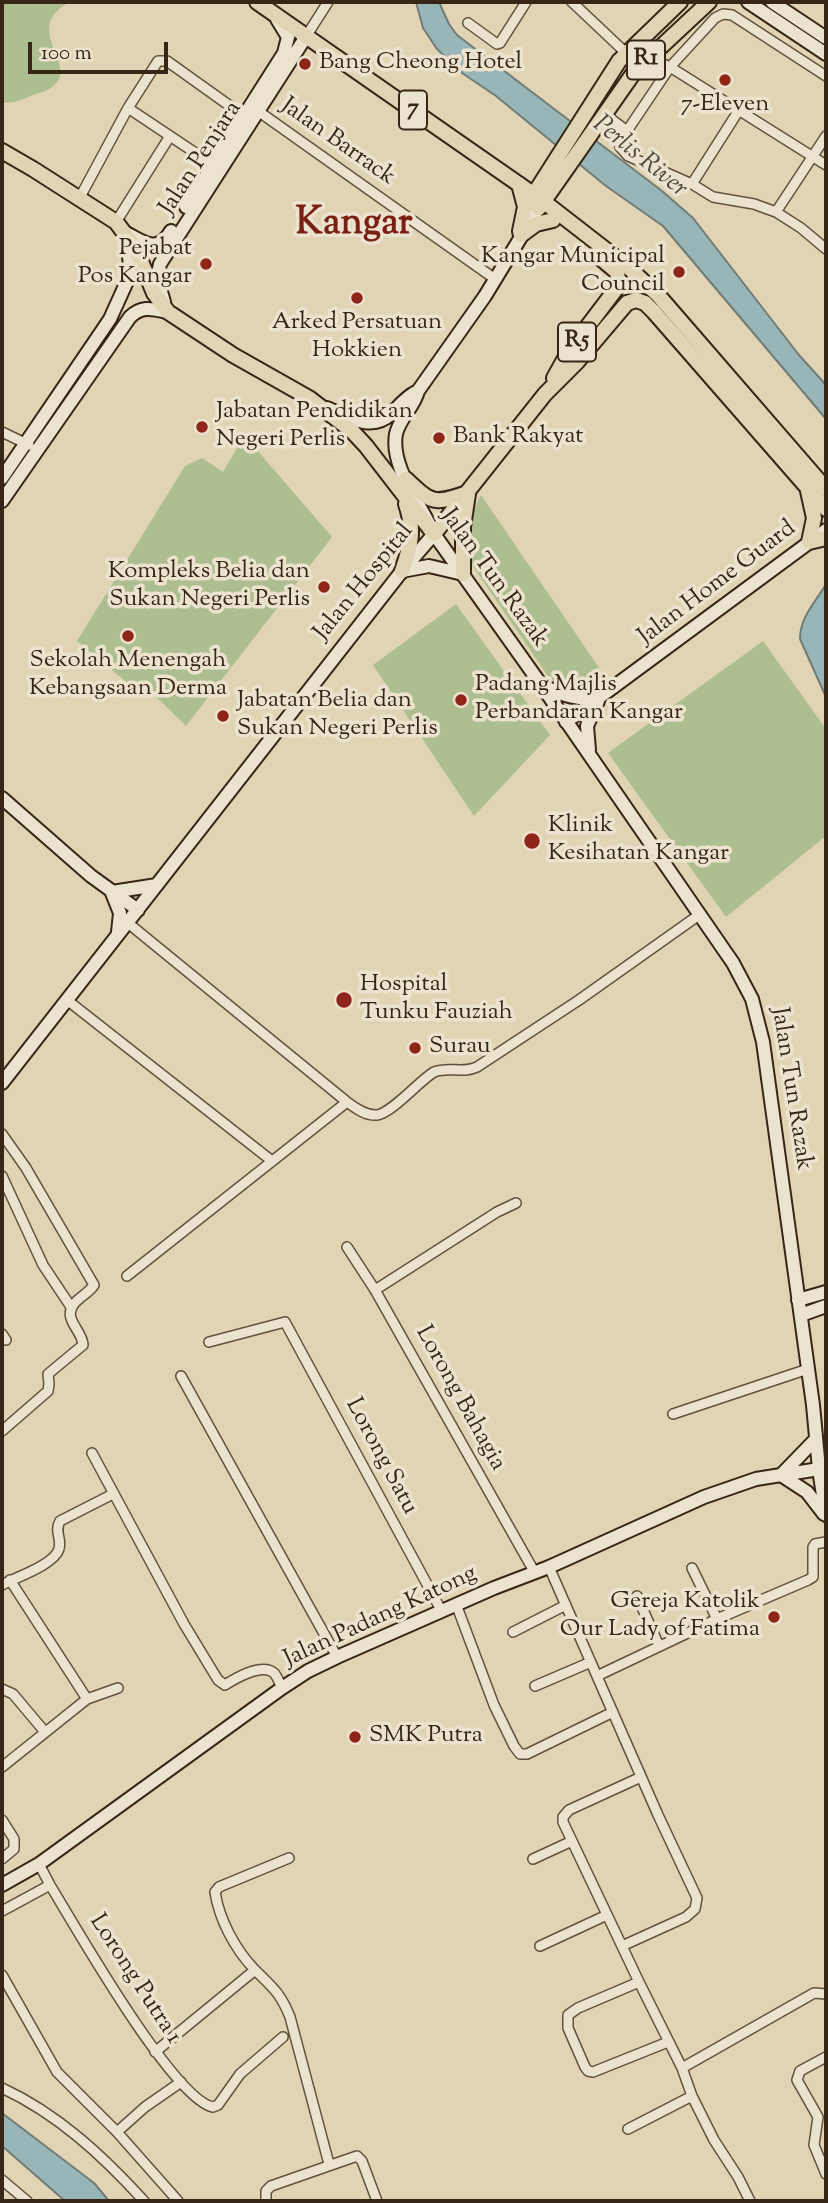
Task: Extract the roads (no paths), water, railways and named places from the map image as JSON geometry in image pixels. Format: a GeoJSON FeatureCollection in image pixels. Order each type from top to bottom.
{"type":"FeatureCollection","features":[{"type":"Feature","properties":{"kind":"main road","name":"R1"},"geometry":{"type":"LineString","coordinates":[[561,168],[582,121],[626,53],[680,2]]}},
{"type":"Feature","properties":{"kind":"main road","name":"R1"},"geometry":{"type":"LineString","coordinates":[[539,202],[561,168],[606,115],[635,71],[709,2]]}},
{"type":"Feature","properties":{"kind":"main road","name":"7"},"geometry":{"type":"LineString","coordinates":[[262,5],[519,184],[560,220],[625,265],[646,284],[683,335],[826,509]]}},
{"type":"Feature","properties":{"kind":"main road"},"geometry":{"type":"LineString","coordinates":[[2,151],[116,222],[140,257],[153,293],[168,312]]}},
{"type":"Feature","properties":{"kind":"main road"},"geometry":{"type":"LineString","coordinates":[[519,184],[524,207],[521,235],[536,224],[560,220],[561,168]]}},
{"type":"Feature","properties":{"kind":"main road","name":"R5"},"geometry":{"type":"LineString","coordinates":[[545,394],[569,351],[621,290],[614,269],[560,220]]}},
{"type":"Feature","properties":{"kind":"main road"},"geometry":{"type":"LineString","coordinates":[[625,265],[621,290],[627,303]]}},
{"type":"Feature","properties":{"kind":"main road"},"geometry":{"type":"LineString","coordinates":[[621,290],[646,284]]}},
{"type":"Feature","properties":{"kind":"main road","name":"R5"},"geometry":{"type":"LineString","coordinates":[[627,303],[640,301],[654,312]]}},
{"type":"Feature","properties":{"kind":"main road","name":"Jalan Hospital"},"geometry":{"type":"LineString","coordinates":[[434,534],[545,394],[577,362],[627,303]]}},
{"type":"Feature","properties":{"kind":"main road","name":"Jalan Tun Razak"},"geometry":{"type":"LineString","coordinates":[[168,312],[233,355],[287,384],[352,431],[404,486],[434,534]]}},
{"type":"Feature","properties":{"kind":"main road","name":"7"},"geometry":{"type":"LineString","coordinates":[[654,312],[683,335],[826,489]]}},
{"type":"Feature","properties":{"kind":"main road"},"geometry":{"type":"LineString","coordinates":[[404,486],[433,500],[446,501],[468,492]]}},
{"type":"Feature","properties":{"kind":"main road"},"geometry":{"type":"LineString","coordinates":[[402,571],[409,550],[412,524],[404,486]]}},
{"type":"Feature","properties":{"kind":"main road"},"geometry":{"type":"LineString","coordinates":[[806,486],[814,518],[809,542],[826,538]]}},
{"type":"Feature","properties":{"kind":"main road"},"geometry":{"type":"LineString","coordinates":[[463,573],[463,527],[468,492]]}},
{"type":"Feature","properties":{"kind":"street"},"geometry":{"type":"LineString","coordinates":[[307,35],[328,2]]}},
{"type":"Feature","properties":{"kind":"street"},"geometry":{"type":"LineString","coordinates":[[468,23],[497,44],[500,43],[526,2]]}},
{"type":"Feature","properties":{"kind":"street"},"geometry":{"type":"LineString","coordinates":[[572,2],[626,53]]}},
{"type":"Feature","properties":{"kind":"street"},"geometry":{"type":"LineString","coordinates":[[748,2],[825,52]]}},
{"type":"Feature","properties":{"kind":"street"},"geometry":{"type":"LineString","coordinates":[[772,2],[826,38]]}},
{"type":"Feature","properties":{"kind":"street","name":"Jalan Penjara"},"geometry":{"type":"LineString","coordinates":[[126,233],[150,245],[157,246],[164,242],[278,62],[288,37],[285,29],[262,5]]}},
{"type":"Feature","properties":{"kind":"street"},"geometry":{"type":"LineString","coordinates":[[826,76],[732,15],[723,14],[715,18],[670,67],[621,142],[623,152],[692,184],[713,197],[754,204],[776,212],[826,249]]}},
{"type":"Feature","properties":{"kind":"street","name":"Jalan Penjara"},"geometry":{"type":"LineString","coordinates":[[168,312],[157,278],[160,264],[307,35]]}},
{"type":"Feature","properties":{"kind":"street"},"geometry":{"type":"LineString","coordinates":[[648,57],[670,67],[826,165]]}},
{"type":"Feature","properties":{"kind":"street"},"geometry":{"type":"LineString","coordinates":[[79,199],[128,108],[158,61],[167,61],[244,116]]}},
{"type":"Feature","properties":{"kind":"street"},"geometry":{"type":"LineString","coordinates":[[128,108],[212,164]]}},
{"type":"Feature","properties":{"kind":"street"},"geometry":{"type":"LineString","coordinates":[[692,184],[738,110]]}},
{"type":"Feature","properties":{"kind":"street","name":"Jalan Barrack"},"geometry":{"type":"LineString","coordinates":[[258,111],[495,279]]}},
{"type":"Feature","properties":{"kind":"street"},"geometry":{"type":"LineString","coordinates":[[606,115],[627,131]]}},
{"type":"Feature","properties":{"kind":"street"},"geometry":{"type":"LineString","coordinates":[[116,222],[170,136]]}},
{"type":"Feature","properties":{"kind":"street"},"geometry":{"type":"LineString","coordinates":[[776,212],[826,136]]}},
{"type":"Feature","properties":{"kind":"street"},"geometry":{"type":"LineString","coordinates":[[404,486],[397,461],[396,432],[416,400],[418,391],[485,296],[539,202]]}},
{"type":"Feature","properties":{"kind":"street"},"geometry":{"type":"LineString","coordinates":[[2,478],[110,319],[124,292],[130,266],[126,233]]}},
{"type":"Feature","properties":{"kind":"street"},"geometry":{"type":"LineString","coordinates":[[2,501],[130,317],[141,309],[168,312]]}},
{"type":"Feature","properties":{"kind":"street"},"geometry":{"type":"LineString","coordinates":[[319,405],[369,424],[387,418],[411,394],[418,391]]}},
{"type":"Feature","properties":{"kind":"street"},"geometry":{"type":"LineString","coordinates":[[2,432],[24,444],[40,447]]}},
{"type":"Feature","properties":{"kind":"street","name":"Jalan Home Guard"},"geometry":{"type":"LineString","coordinates":[[566,722],[826,530]]}},
{"type":"Feature","properties":{"kind":"street","name":"Jalan Hospital"},"geometry":{"type":"LineString","coordinates":[[128,923],[402,571],[434,534]]}},
{"type":"Feature","properties":{"kind":"street","name":"Jalan Tun Razak"},"geometry":{"type":"LineString","coordinates":[[434,534],[733,963],[757,1014],[808,1369],[826,1516]]}},
{"type":"Feature","properties":{"kind":"street"},"geometry":{"type":"LineString","coordinates":[[402,571],[429,566],[463,573]]}},
{"type":"Feature","properties":{"kind":"street"},"geometry":{"type":"LineString","coordinates":[[542,686],[573,698],[600,698]]}},
{"type":"Feature","properties":{"kind":"street"},"geometry":{"type":"LineString","coordinates":[[594,763],[588,747],[587,726],[600,698]]}},
{"type":"Feature","properties":{"kind":"street"},"geometry":{"type":"LineString","coordinates":[[2,798],[138,911]]}},
{"type":"Feature","properties":{"kind":"street"},"geometry":{"type":"LineString","coordinates":[[112,892],[157,885]]}},
{"type":"Feature","properties":{"kind":"street"},"geometry":{"type":"LineString","coordinates":[[112,892],[120,913],[117,936]]}},
{"type":"Feature","properties":{"kind":"street"},"geometry":{"type":"LineString","coordinates":[[128,923],[347,1101],[368,1114],[376,1115],[388,1110],[434,1072],[443,1068],[470,1071],[477,1067],[572,1005],[699,915]]}},
{"type":"Feature","properties":{"kind":"street","name":"R5"},"geometry":{"type":"LineString","coordinates":[[2,1083],[128,923]]}},
{"type":"Feature","properties":{"kind":"street"},"geometry":{"type":"LineString","coordinates":[[67,1000],[272,1161]]}},
{"type":"Feature","properties":{"kind":"street"},"geometry":{"type":"LineString","coordinates":[[127,1276],[347,1101]]}},
{"type":"Feature","properties":{"kind":"street"},"geometry":{"type":"LineString","coordinates":[[2,1135],[26,1168],[93,1282],[91,1289],[71,1307]]}},
{"type":"Feature","properties":{"kind":"street"},"geometry":{"type":"LineString","coordinates":[[2,1176],[43,1265],[71,1307],[70,1318],[83,1340],[83,1345],[48,1374],[49,1387],[44,1396],[2,1431]]}},
{"type":"Feature","properties":{"kind":"street"},"geometry":{"type":"LineString","coordinates":[[375,1290],[516,1202]]}},
{"type":"Feature","properties":{"kind":"street","name":"Lorong Bahagia"},"geometry":{"type":"LineString","coordinates":[[347,1247],[375,1290],[535,1573]]}},
{"type":"Feature","properties":{"kind":"street"},"geometry":{"type":"LineString","coordinates":[[798,1300],[826,1292]]}},
{"type":"Feature","properties":{"kind":"street"},"geometry":{"type":"LineString","coordinates":[[800,1315],[826,1306]]}},
{"type":"Feature","properties":{"kind":"street","name":"Lorong Satu"},"geometry":{"type":"LineString","coordinates":[[209,1342],[285,1322],[441,1610]]}},
{"type":"Feature","properties":{"kind":"street"},"geometry":{"type":"LineString","coordinates":[[673,1414],[808,1369]]}},
{"type":"Feature","properties":{"kind":"street"},"geometry":{"type":"LineString","coordinates":[[181,1376],[337,1657]]}},
{"type":"Feature","properties":{"kind":"street"},"geometry":{"type":"LineString","coordinates":[[816,1439],[781,1475],[807,1492],[826,1516]]}},
{"type":"Feature","properties":{"kind":"street"},"geometry":{"type":"LineString","coordinates":[[92,1453],[184,1624],[218,1680],[225,1685],[265,1670],[274,1674],[282,1689]]}},
{"type":"Feature","properties":{"kind":"street","name":"Jalan Padang Katong"},"geometry":{"type":"LineString","coordinates":[[2,1885],[39,1864],[308,1671],[441,1610],[549,1567],[704,1497],[756,1479],[819,1469]]}},
{"type":"Feature","properties":{"kind":"street"},"geometry":{"type":"LineString","coordinates":[[88,1699],[6,1583],[47,1563],[56,1554],[60,1521],[113,1494]]}},
{"type":"Feature","properties":{"kind":"street"},"geometry":{"type":"LineString","coordinates":[[597,1676],[813,1577],[813,1547],[826,1542]]}},
{"type":"Feature","properties":{"kind":"street"},"geometry":{"type":"LineString","coordinates":[[549,1567],[641,1777],[694,1888],[697,1904],[693,1912],[622,1946]]}},
{"type":"Feature","properties":{"kind":"street"},"geometry":{"type":"LineString","coordinates":[[692,1568],[717,1619]]}},
{"type":"Feature","properties":{"kind":"street"},"geometry":{"type":"LineString","coordinates":[[637,1596],[659,1646]]}},
{"type":"Feature","properties":{"kind":"street"},"geometry":{"type":"LineString","coordinates":[[456,1604],[494,1705],[520,1754],[527,1754],[613,1712]]}},
{"type":"Feature","properties":{"kind":"street"},"geometry":{"type":"LineString","coordinates":[[513,1632],[566,1605]]}},
{"type":"Feature","properties":{"kind":"street"},"geometry":{"type":"LineString","coordinates":[[535,1686],[591,1662]]}},
{"type":"Feature","properties":{"kind":"street"},"geometry":{"type":"LineString","coordinates":[[2,1767],[88,1699],[118,1688]]}},
{"type":"Feature","properties":{"kind":"street"},"geometry":{"type":"LineString","coordinates":[[2,1689],[13,1694],[45,1732]]}},
{"type":"Feature","properties":{"kind":"street"},"geometry":{"type":"LineString","coordinates":[[641,1777],[565,1813],[563,1822],[682,2068],[692,2096],[750,2201]]}},
{"type":"Feature","properties":{"kind":"street"},"geometry":{"type":"LineString","coordinates":[[2,1820],[15,1844],[14,1849],[2,1859]]}},
{"type":"Feature","properties":{"kind":"street"},"geometry":{"type":"LineString","coordinates":[[533,1859],[572,1841]]}},
{"type":"Feature","properties":{"kind":"street"},"geometry":{"type":"LineString","coordinates":[[289,1858],[219,1887],[215,1892],[229,1932],[255,1970],[274,1987],[284,2001],[329,2164]]}},
{"type":"Feature","properties":{"kind":"street","name":"Lorong Putra 1"},"geometry":{"type":"LineString","coordinates":[[39,1864],[131,2018],[181,2082],[209,2107],[218,2105],[240,2074],[283,2037]]}},
{"type":"Feature","properties":{"kind":"street"},"geometry":{"type":"LineString","coordinates":[[2,1911],[50,1885]]}},
{"type":"Feature","properties":{"kind":"street"},"geometry":{"type":"LineString","coordinates":[[540,1945],[607,1915]]}},
{"type":"Feature","properties":{"kind":"street"},"geometry":{"type":"LineString","coordinates":[[155,2052],[255,1970]]}},
{"type":"Feature","properties":{"kind":"street"},"geometry":{"type":"LineString","coordinates":[[2,1975],[57,2072],[117,2132],[178,2201]]}},
{"type":"Feature","properties":{"kind":"street"},"geometry":{"type":"LineString","coordinates":[[639,1982],[578,2008],[568,2015],[568,2028],[585,2067],[593,2072],[668,2042]]}},
{"type":"Feature","properties":{"kind":"street"},"geometry":{"type":"LineString","coordinates":[[682,2068],[814,1993],[826,1994]]}},
{"type":"Feature","properties":{"kind":"street"},"geometry":{"type":"LineString","coordinates":[[826,2057],[800,2071],[797,2080],[818,2117],[814,2144],[826,2174]]}},
{"type":"Feature","properties":{"kind":"street"},"geometry":{"type":"LineString","coordinates":[[117,2132],[145,2107],[181,2082]]}},
{"type":"Feature","properties":{"kind":"street"},"geometry":{"type":"LineString","coordinates":[[2,2088],[48,2114],[74,2133],[144,2201]]}},
{"type":"Feature","properties":{"kind":"street"},"geometry":{"type":"LineString","coordinates":[[628,2129],[692,2096]]}},
{"type":"Feature","properties":{"kind":"street"},"geometry":{"type":"LineString","coordinates":[[266,2201],[266,2191],[271,2186],[354,2156],[360,2157],[377,2201]]}},
{"type":"Feature","properties":{"kind":"street"},"geometry":{"type":"LineString","coordinates":[[2,2180],[27,2201]]}},
{"type":"Feature","properties":{"kind":"water"},"geometry":{"type":"Polygon","coordinates":[[[416,2],[439,2],[457,35],[662,191],[693,218],[799,355],[826,385],[826,419],[663,226],[606,186],[496,96],[462,73],[437,49],[423,28],[416,2]]]}},
{"type":"Feature","properties":{"kind":"water"},"geometry":{"type":"Polygon","coordinates":[[[826,584],[826,697],[800,639],[805,617],[826,584]]]}},
{"type":"Feature","properties":{"kind":"water"},"geometry":{"type":"Polygon","coordinates":[[[2,2113],[94,2183],[109,2201],[65,2201],[2,2146],[2,2113]]]}},
{"type":"Feature","properties":{"kind":"place","name":"Bang Cheong Hotel"},"geometry":{"type":"Point","coordinates":[305,64]}},
{"type":"Feature","properties":{"kind":"place","name":"7-Eleven"},"geometry":{"type":"Point","coordinates":[725,80]}},
{"type":"Feature","properties":{"kind":"place","name":"Pejabat Pos Kangar"},"geometry":{"type":"Point","coordinates":[206,264]}},
{"type":"Feature","properties":{"kind":"place","name":"Kangar Municipal Council"},"geometry":{"type":"Point","coordinates":[679,272]}},
{"type":"Feature","properties":{"kind":"place","name":"Arked Persatuan Hokkien"},"geometry":{"type":"Point","coordinates":[357,298]}},
{"type":"Feature","properties":{"kind":"place","name":"Jabatan Pendidikan Negeri Perlis"},"geometry":{"type":"Point","coordinates":[202,427]}},
{"type":"Feature","properties":{"kind":"place","name":"Bank Rakyat"},"geometry":{"type":"Point","coordinates":[439,438]}},
{"type":"Feature","properties":{"kind":"place","name":"Kompleks Belia dan Sukan Negeri Perlis"},"geometry":{"type":"Point","coordinates":[324,587]}},
{"type":"Feature","properties":{"kind":"place","name":"Sekolah Menengah Kebangsaan Derma"},"geometry":{"type":"Point","coordinates":[128,636]}},
{"type":"Feature","properties":{"kind":"place","name":"Padang Majlis Perbandaran Kangar"},"geometry":{"type":"Point","coordinates":[461,700]}},
{"type":"Feature","properties":{"kind":"place","name":"Jabatan Belia dan Sukan Negeri Perlis"},"geometry":{"type":"Point","coordinates":[223,716]}},
{"type":"Feature","properties":{"kind":"place","name":"Klinik Kesihatan Kangar"},"geometry":{"type":"Point","coordinates":[532,841]}},
{"type":"Feature","properties":{"kind":"place","name":"Hospital Tunku Fauziah"},"geometry":{"type":"Point","coordinates":[344,1000]}},
{"type":"Feature","properties":{"kind":"place","name":"Surau"},"geometry":{"type":"Point","coordinates":[415,1048]}},
{"type":"Feature","properties":{"kind":"place","name":"Gereja Katolik Our Lady of Fatima"},"geometry":{"type":"Point","coordinates":[774,1617]}},
{"type":"Feature","properties":{"kind":"place","name":"SMK Putra"},"geometry":{"type":"Point","coordinates":[355,1737]}},
{"type":"Feature","properties":{"kind":"district","name":"Kangar"},"geometry":{"type":"Point","coordinates":[354,227]}},
{"type":"Feature","properties":{"kind":"water label","name":"Perlis River"},"geometry":{"type":"Point","coordinates":[639,158]}}]}
